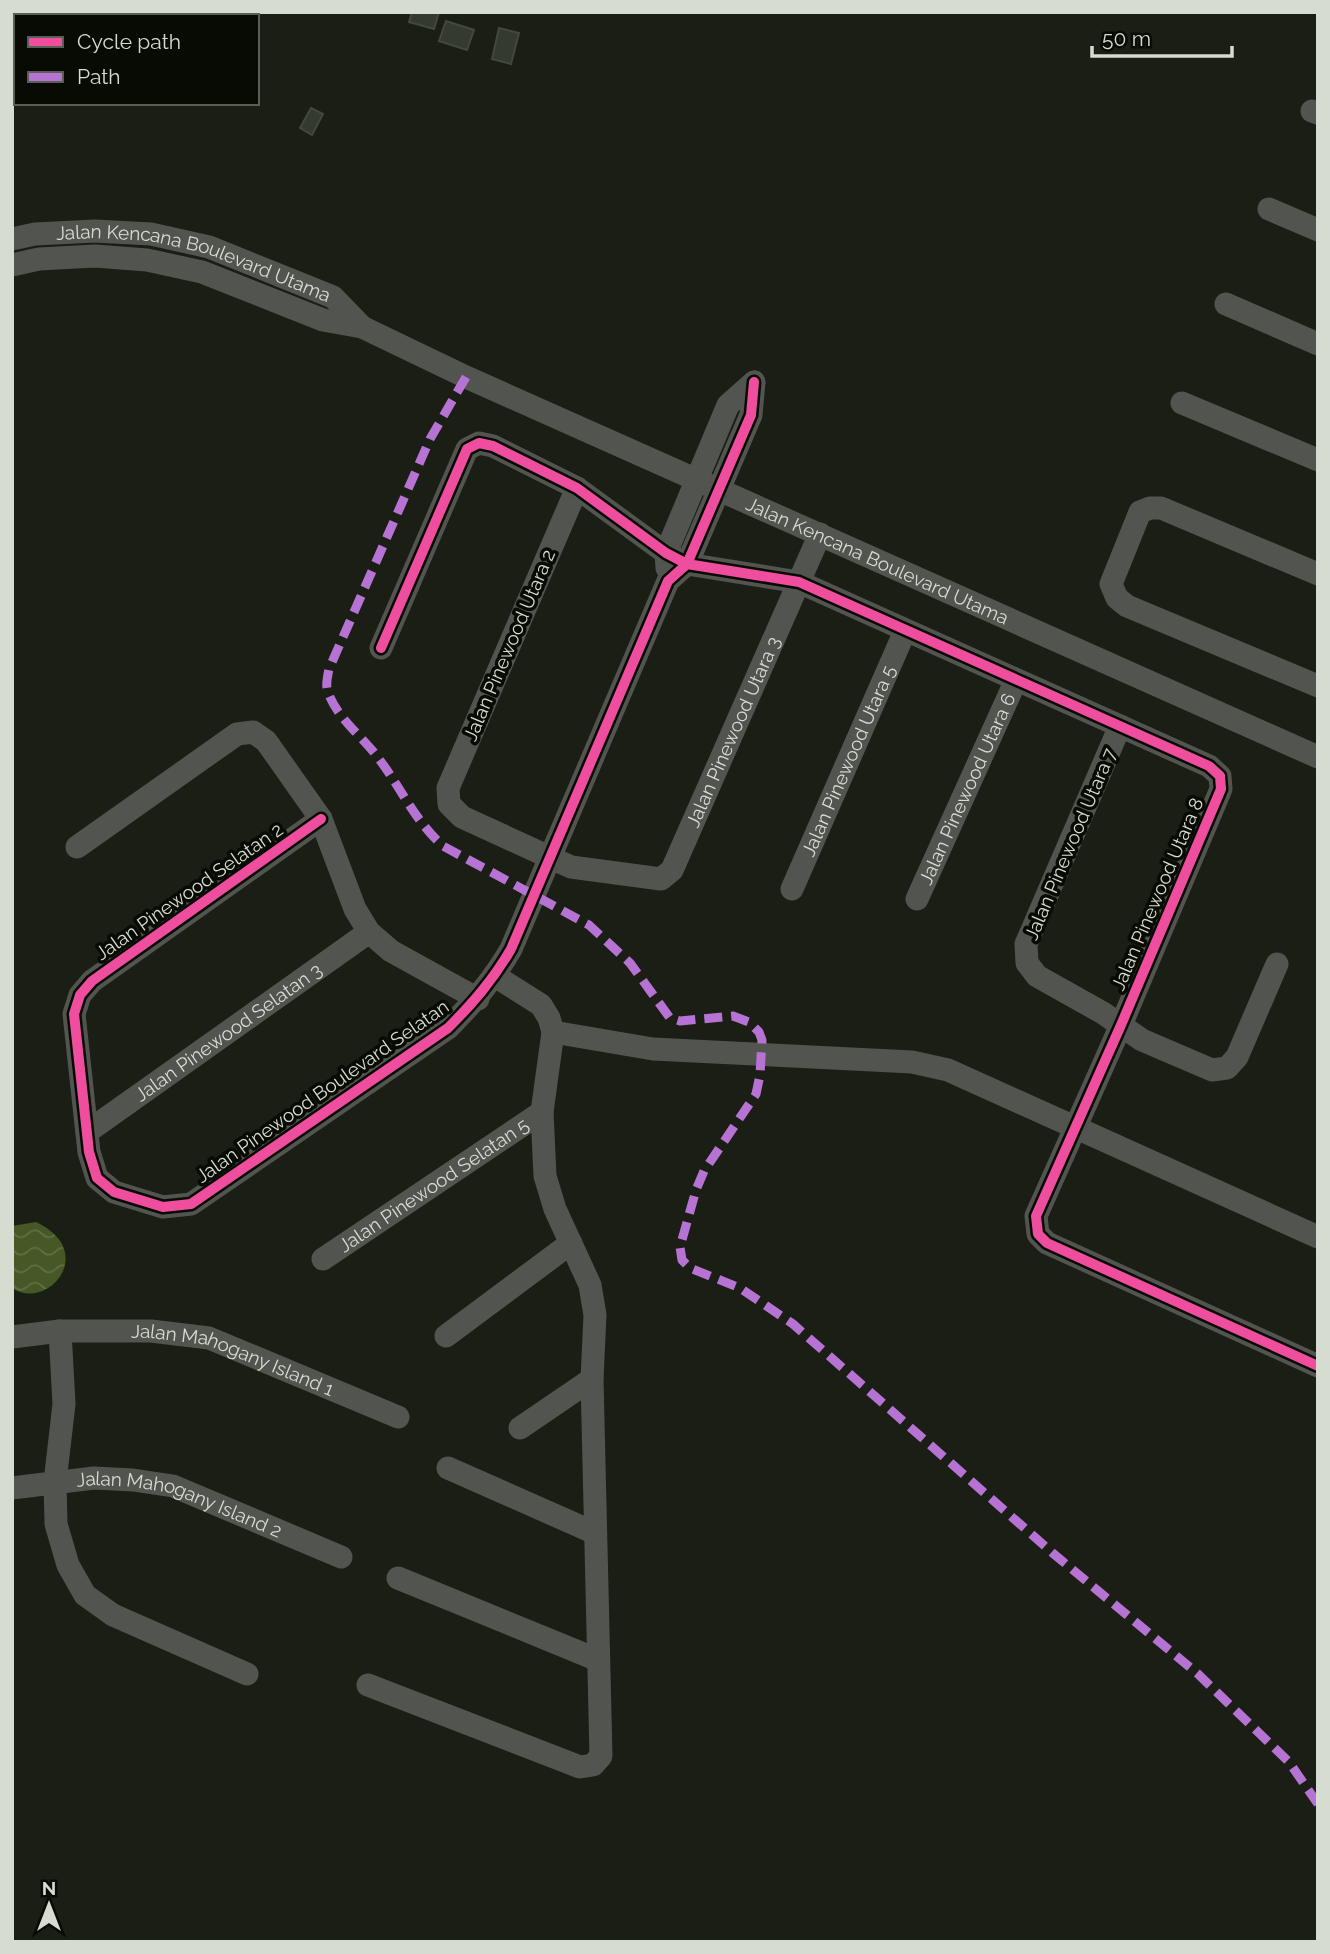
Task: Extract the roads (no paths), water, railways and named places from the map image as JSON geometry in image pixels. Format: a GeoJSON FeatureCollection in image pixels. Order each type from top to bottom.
{"type":"FeatureCollection","features":[{"type":"Feature","properties":{"kind":"street"},"geometry":{"type":"LineString","coordinates":[[1269,209],[1318,230]]}},
{"type":"Feature","properties":{"kind":"street","name":"Jalan Kencana Boulevard Utama"},"geometry":{"type":"LineString","coordinates":[[12,239],[36,234],[95,231],[151,234],[209,247],[333,297],[362,327]]}},
{"type":"Feature","properties":{"kind":"street","name":"Jalan Kencana Boulevard Utama"},"geometry":{"type":"LineString","coordinates":[[12,265],[38,259],[95,256],[147,260],[202,272],[323,320],[362,327],[466,377],[1318,757]]}},
{"type":"Feature","properties":{"kind":"street"},"geometry":{"type":"LineString","coordinates":[[1226,304],[1318,344]]}},
{"type":"Feature","properties":{"kind":"street"},"geometry":{"type":"LineString","coordinates":[[754,382],[751,415],[687,564],[668,581],[666,553],[728,405],[754,382]]}},
{"type":"Feature","properties":{"kind":"street"},"geometry":{"type":"LineString","coordinates":[[1182,403],[1318,460]]}},
{"type":"Feature","properties":{"kind":"street"},"geometry":{"type":"LineString","coordinates":[[381,648],[467,449],[479,443],[493,446],[577,488],[666,553],[687,564],[799,582],[1120,726]]}},
{"type":"Feature","properties":{"kind":"street","name":"Jalan Pinewood Utara 2"},"geometry":{"type":"LineString","coordinates":[[550,857],[461,817],[449,804],[447,788],[577,488]]}},
{"type":"Feature","properties":{"kind":"street"},"geometry":{"type":"LineString","coordinates":[[1318,574],[1161,508],[1150,508],[1140,512],[1111,584],[1117,598],[1127,606],[1318,686]]}},
{"type":"Feature","properties":{"kind":"street","name":"Jalan Pinewood Utara 3"},"geometry":{"type":"LineString","coordinates":[[550,857],[571,867],[661,879],[672,870],[820,534]]}},
{"type":"Feature","properties":{"kind":"street","name":"Jalan Pinewood Boulevard Selatan"},"geometry":{"type":"LineString","coordinates":[[87,1132],[89,1152],[97,1178],[114,1192],[163,1207],[191,1205],[448,1028],[478,999],[511,949],[668,581]]}},
{"type":"Feature","properties":{"kind":"street","name":"Jalan Pinewood Utara 5"},"geometry":{"type":"LineString","coordinates":[[792,889],[905,631]]}},
{"type":"Feature","properties":{"kind":"street","name":"Jalan Pinewood Utara 6"},"geometry":{"type":"LineString","coordinates":[[917,899],[1016,680]]}},
{"type":"Feature","properties":{"kind":"street","name":"Jalan Pinewood Utara 8"},"geometry":{"type":"LineString","coordinates":[[1120,726],[1209,766],[1220,776],[1221,789],[1036,1216],[1038,1234],[1047,1243],[1318,1366]]}},
{"type":"Feature","properties":{"kind":"street","name":"Jalan Pinewood Utara 7"},"geometry":{"type":"LineString","coordinates":[[1120,726],[1026,944],[1027,963],[1037,976],[1121,1025]]}},
{"type":"Feature","properties":{"kind":"street"},"geometry":{"type":"LineString","coordinates":[[77,847],[237,734],[253,732],[266,741],[321,818],[355,909],[369,932],[391,951],[478,999]]}},
{"type":"Feature","properties":{"kind":"street","name":"Jalan Pinewood Selatan 2"},"geometry":{"type":"LineString","coordinates":[[87,1132],[74,1014],[80,996],[92,982],[321,818]]}},
{"type":"Feature","properties":{"kind":"street","name":"Jalan Pinewood Selatan 3"},"geometry":{"type":"LineString","coordinates":[[87,1132],[369,932]]}},
{"type":"Feature","properties":{"kind":"street"},"geometry":{"type":"LineString","coordinates":[[1121,1025],[1142,1040],[1212,1070],[1227,1068],[1237,1057],[1277,964]]}},
{"type":"Feature","properties":{"kind":"street"},"geometry":{"type":"LineString","coordinates":[[368,1685],[580,1767],[593,1765],[601,1756],[592,1379],[595,1315],[590,1285],[555,1209],[545,1176],[542,1111],[553,1032],[549,1018],[541,1005],[495,976]]}},
{"type":"Feature","properties":{"kind":"street"},"geometry":{"type":"LineString","coordinates":[[553,1032],[653,1049],[912,1062],[948,1070],[1318,1237]]}},
{"type":"Feature","properties":{"kind":"street","name":"Jalan Pinewood Selatan 5"},"geometry":{"type":"LineString","coordinates":[[323,1259],[542,1111]]}},
{"type":"Feature","properties":{"kind":"street"},"geometry":{"type":"LineString","coordinates":[[446,1336],[571,1243]]}},
{"type":"Feature","properties":{"kind":"street"},"geometry":{"type":"LineString","coordinates":[[60,1331],[64,1404],[55,1482],[56,1524],[68,1565],[85,1595],[113,1615],[247,1674]]}},
{"type":"Feature","properties":{"kind":"street","name":"Jalan Mahogany Island 1"},"geometry":{"type":"LineString","coordinates":[[12,1337],[60,1331],[151,1331],[209,1338],[398,1417]]}},
{"type":"Feature","properties":{"kind":"street"},"geometry":{"type":"LineString","coordinates":[[520,1428],[592,1379]]}},
{"type":"Feature","properties":{"kind":"street"},"geometry":{"type":"LineString","coordinates":[[449,1468],[595,1533]]}},
{"type":"Feature","properties":{"kind":"street","name":"Jalan Mahogany Island 2"},"geometry":{"type":"LineString","coordinates":[[12,1488],[94,1478],[173,1486],[341,1557]]}},
{"type":"Feature","properties":{"kind":"street"},"geometry":{"type":"LineString","coordinates":[[398,1578],[598,1660]]}},
{"type":"Feature","properties":{"kind":"water"},"geometry":{"type":"Polygon","coordinates":[[[36,1222],[54,1234],[64,1248],[65,1262],[61,1275],[52,1286],[39,1292],[26,1293],[12,1288],[12,1226],[36,1222]]]}}]}
